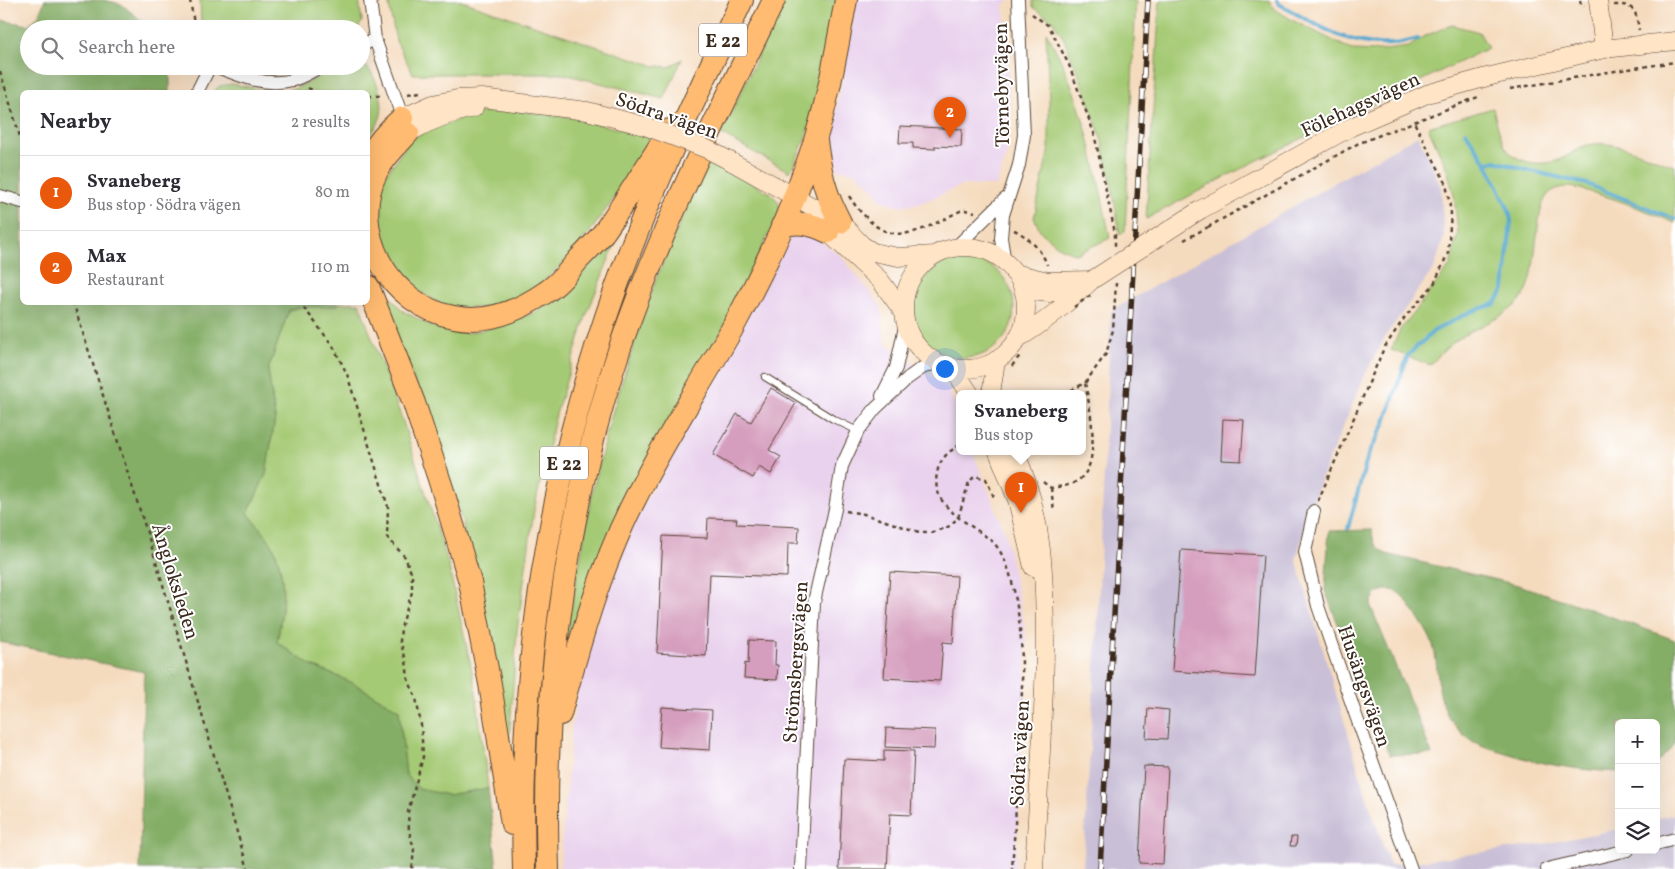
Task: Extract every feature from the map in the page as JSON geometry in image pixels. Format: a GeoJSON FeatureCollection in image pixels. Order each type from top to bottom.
{"type":"FeatureCollection","features":[{"type":"Feature","properties":{"kind":"highway","name":"E 22"},"geometry":{"type":"LineString","coordinates":[[524,869],[524,756],[528,686],[547,539],[567,450],[588,371],[616,287],[649,205],[704,80],[742,0]]}},
{"type":"Feature","properties":{"kind":"highway","name":"E 22"},"geometry":{"type":"LineString","coordinates":[[548,869],[546,830],[548,756],[558,626],[571,544],[589,456],[611,378],[638,297],[670,218],[774,0]]}},
{"type":"Feature","properties":{"kind":"highway"},"geometry":{"type":"LineString","coordinates":[[548,756],[596,593],[633,502],[757,281],[794,197],[816,137],[827,95],[846,0]]}},
{"type":"Feature","properties":{"kind":"highway"},"geometry":{"type":"LineString","coordinates":[[370,236],[376,257],[386,274],[415,302],[434,312],[454,318],[472,319],[494,316],[515,310],[549,291],[603,233],[704,80]]}},
{"type":"Feature","properties":{"kind":"highway"},"geometry":{"type":"LineString","coordinates":[[370,192],[377,172],[405,126]]}},
{"type":"Feature","properties":{"kind":"highway"},"geometry":{"type":"LineString","coordinates":[[370,156],[388,131],[405,126]]}},
{"type":"Feature","properties":{"kind":"highway"},"geometry":{"type":"LineString","coordinates":[[782,226],[801,223],[834,227],[819,166],[816,137]]}},
{"type":"Feature","properties":{"kind":"highway"},"geometry":{"type":"LineString","coordinates":[[370,291],[414,403],[470,582],[490,684],[518,869]]}},
{"type":"Feature","properties":{"kind":"main road"},"geometry":{"type":"LineString","coordinates":[[1598,4],[1604,50]]}},
{"type":"Feature","properties":{"kind":"main road","name":"Fölehagsvägen"},"geometry":{"type":"LineString","coordinates":[[1017,339],[1036,328],[1092,280],[1200,210],[1351,127],[1427,94],[1487,77],[1604,50],[1675,41]]}},
{"type":"Feature","properties":{"kind":"main road","name":"Södra vägen"},"geometry":{"type":"LineString","coordinates":[[405,126],[433,104],[457,99],[482,98],[587,111],[645,126],[707,149],[794,197],[872,252],[898,257],[935,255]]}},
{"type":"Feature","properties":{"kind":"main road","name":"Södra vägen"},"geometry":{"type":"LineString","coordinates":[[834,227],[880,280],[905,318]]}},
{"type":"Feature","properties":{"kind":"main road"},"geometry":{"type":"LineString","coordinates":[[945,365],[975,368],[996,360],[1008,351],[1021,331],[1025,314],[1023,290],[1010,268],[998,258],[982,250],[955,248],[935,255],[923,264],[913,276],[907,290],[905,318],[910,335],[926,355],[945,365],[967,390]]}},
{"type":"Feature","properties":{"kind":"main road"},"geometry":{"type":"LineString","coordinates":[[1010,268],[1048,281],[1092,280]]}},
{"type":"Feature","properties":{"kind":"main road","name":"Fölehagsvägen"},"geometry":{"type":"LineString","coordinates":[[1023,290],[1049,293],[1092,280]]}},
{"type":"Feature","properties":{"kind":"main road"},"geometry":{"type":"LineString","coordinates":[[992,390],[996,360]]}},
{"type":"Feature","properties":{"kind":"main road","name":"Södra vägen"},"geometry":{"type":"LineString","coordinates":[[999,455],[1017,500],[1030,550],[1045,639]]}},
{"type":"Feature","properties":{"kind":"main road","name":"Södra vägen"},"geometry":{"type":"LineString","coordinates":[[1016,455],[1030,491],[1038,522],[1044,571],[1044,689],[1034,869]]}},
{"type":"Feature","properties":{"kind":"street"},"geometry":{"type":"LineString","coordinates":[[370,0],[375,39],[405,126]]}},
{"type":"Feature","properties":{"kind":"street","name":"Törnebyvägen"},"geometry":{"type":"LineString","coordinates":[[1010,268],[1001,228],[1007,198],[1019,165],[1024,135],[1018,2]]}},
{"type":"Feature","properties":{"kind":"street"},"geometry":{"type":"LineString","coordinates":[[370,42],[375,39]]}},
{"type":"Feature","properties":{"kind":"street"},"geometry":{"type":"LineString","coordinates":[[197,90],[205,75]]}},
{"type":"Feature","properties":{"kind":"street"},"geometry":{"type":"LineString","coordinates":[[239,75],[253,80],[273,82],[294,80],[304,75]]}},
{"type":"Feature","properties":{"kind":"street"},"geometry":{"type":"LineString","coordinates":[[0,196],[20,201]]}},
{"type":"Feature","properties":{"kind":"street","name":"Törnebyvägen"},"geometry":{"type":"LineString","coordinates":[[955,248],[1007,198]]}},
{"type":"Feature","properties":{"kind":"street","name":"Strömsbergsvägen"},"geometry":{"type":"LineString","coordinates":[[801,869],[814,602],[835,509],[842,466],[858,431],[875,409],[890,383],[896,368],[905,318]]}},
{"type":"Feature","properties":{"kind":"street","name":"Strömsbergsvägen"},"geometry":{"type":"LineString","coordinates":[[875,409],[908,378],[922,368],[945,365]]}},
{"type":"Feature","properties":{"kind":"street","name":"Husängsvägen"},"geometry":{"type":"LineString","coordinates":[[1314,511],[1305,552],[1318,606],[1354,713],[1411,869]]}},
{"type":"Feature","properties":{"kind":"street"},"geometry":{"type":"LineString","coordinates":[[1660,843],[1675,839]]}},
{"type":"Feature","properties":{"kind":"street"},"geometry":{"type":"LineString","coordinates":[[1547,869],[1615,853]]}},
{"type":"Feature","properties":{"kind":"lane"},"geometry":{"type":"LineString","coordinates":[[764,377],[858,431]]}},
{"type":"Feature","properties":{"kind":"path"},"geometry":{"type":"LineString","coordinates":[[190,0],[193,20]]}},
{"type":"Feature","properties":{"kind":"path"},"geometry":{"type":"LineString","coordinates":[[1580,0],[1581,5],[1588,8],[1598,4],[1626,5],[1632,8],[1637,15],[1646,66]]}},
{"type":"Feature","properties":{"kind":"path"},"geometry":{"type":"LineString","coordinates":[[1018,2],[1050,26],[1069,65],[1094,133],[1115,233]]}},
{"type":"Feature","properties":{"kind":"path"},"geometry":{"type":"LineString","coordinates":[[1510,89],[1675,62]]}},
{"type":"Feature","properties":{"kind":"path"},"geometry":{"type":"LineString","coordinates":[[0,71],[20,136]]}},
{"type":"Feature","properties":{"kind":"path"},"geometry":{"type":"LineString","coordinates":[[1208,227],[1357,144],[1482,95]]}},
{"type":"Feature","properties":{"kind":"path"},"geometry":{"type":"LineString","coordinates":[[1314,511],[1384,348],[1405,318],[1434,284],[1448,254],[1451,213],[1446,183],[1414,122]]}},
{"type":"Feature","properties":{"kind":"path"},"geometry":{"type":"LineString","coordinates":[[825,188],[832,186],[840,187],[847,192],[856,208],[876,227],[895,235],[914,232],[965,210],[975,213],[984,222]]}},
{"type":"Feature","properties":{"kind":"path"},"geometry":{"type":"LineString","coordinates":[[1001,228],[1020,232],[1042,256],[1047,264],[1048,281]]}},
{"type":"Feature","properties":{"kind":"path"},"geometry":{"type":"LineString","coordinates":[[1072,390],[1085,383],[1106,354],[1113,330],[1116,297]]}},
{"type":"Feature","properties":{"kind":"path","name":"Ångloksleden"},"geometry":{"type":"LineString","coordinates":[[74,305],[152,548],[248,869]]}},
{"type":"Feature","properties":{"kind":"path"},"geometry":{"type":"LineString","coordinates":[[301,305],[333,346],[347,374],[388,507],[387,537],[405,557],[412,575],[412,592],[401,628],[400,641],[406,660],[408,679],[416,698],[421,725],[423,757],[408,812],[409,831],[414,849],[412,869]]}},
{"type":"Feature","properties":{"kind":"path"},"geometry":{"type":"LineString","coordinates":[[1038,479],[1051,488],[1069,486],[1088,471],[1092,442],[1090,409],[1085,383]]}},
{"type":"Feature","properties":{"kind":"path"},"geometry":{"type":"LineString","coordinates":[[956,447],[948,451],[940,463],[936,477],[938,492],[946,506],[958,518],[994,543],[1003,556],[1009,571],[1020,620],[1023,678],[1012,869]]}},
{"type":"Feature","properties":{"kind":"path"},"geometry":{"type":"LineString","coordinates":[[835,509],[864,514],[919,532],[933,532],[948,527],[958,518],[969,482],[975,476],[986,479],[994,498]]}},
{"type":"Feature","properties":{"kind":"path"},"geometry":{"type":"LineString","coordinates":[[1051,488],[1054,511]]}},
{"type":"Feature","properties":{"kind":"shaded area"},"geometry":{"type":"Polygon","coordinates":[[[857,0],[1008,0],[1008,3],[1004,3],[1010,111],[1007,154],[996,186],[963,185],[919,204],[897,206],[882,200],[868,183],[854,172],[837,169],[833,125],[857,0]]]}},
{"type":"Feature","properties":{"kind":"shaded area"},"geometry":{"type":"Polygon","coordinates":[[[1418,135],[1441,187],[1444,237],[1434,268],[1386,335],[1364,377],[1319,483],[1296,559],[1368,801],[1390,865],[1544,844],[1615,830],[1615,854],[1660,854],[1660,818],[1675,814],[1675,869],[1083,869],[1097,632],[1111,311],[1418,135]]]}},
{"type":"Feature","properties":{"kind":"shaded area"},"geometry":{"type":"Polygon","coordinates":[[[801,235],[814,237],[840,255],[881,306],[885,343],[948,388],[956,407],[956,455],[974,455],[1005,533],[1026,633],[1025,713],[1015,869],[560,869],[572,726],[581,670],[602,608],[637,517],[790,238],[801,235]]]}},
{"type":"Feature","properties":{"kind":"green space"},"geometry":{"type":"Polygon","coordinates":[[[45,0],[104,0],[121,4],[141,20],[34,20],[38,17],[45,0]]]}},
{"type":"Feature","properties":{"kind":"green space"},"geometry":{"type":"Polygon","coordinates":[[[200,0],[359,0],[362,20],[201,20],[200,0]]]}},
{"type":"Feature","properties":{"kind":"green space"},"geometry":{"type":"Polygon","coordinates":[[[388,0],[459,0],[655,66],[669,67],[682,59],[664,99],[564,74],[413,74],[396,41],[388,0]]]}},
{"type":"Feature","properties":{"kind":"green space"},"geometry":{"type":"Polygon","coordinates":[[[785,0],[837,0],[815,110],[800,152],[790,172],[721,134],[785,0]]]}},
{"type":"Feature","properties":{"kind":"green space"},"geometry":{"type":"Polygon","coordinates":[[[1033,0],[1136,0],[1125,231],[1120,235],[1111,181],[1101,138],[1086,93],[1064,39],[1053,21],[1033,7],[1033,0]]]}},
{"type":"Feature","properties":{"kind":"green space"},"geometry":{"type":"Polygon","coordinates":[[[1160,0],[1269,0],[1273,8],[1294,21],[1352,50],[1377,51],[1409,47],[1425,36],[1452,25],[1479,32],[1488,48],[1248,165],[1146,219],[1160,0]]]}},
{"type":"Feature","properties":{"kind":"green space"},"geometry":{"type":"Polygon","coordinates":[[[0,20],[20,24],[20,75],[170,75],[170,90],[20,90],[20,305],[338,305],[301,307],[289,310],[268,370],[275,418],[266,474],[248,513],[270,542],[279,562],[283,596],[277,642],[310,665],[353,683],[399,710],[406,775],[419,789],[448,795],[488,788],[497,869],[140,869],[144,672],[0,642],[0,20]]]}},
{"type":"Feature","properties":{"kind":"green space"},"geometry":{"type":"Polygon","coordinates":[[[1046,32],[1059,56],[1079,106],[1087,132],[1110,238],[1076,254],[1059,247],[1041,232],[1034,218],[1049,148],[1046,32]]]}},
{"type":"Feature","properties":{"kind":"green space"},"geometry":{"type":"Polygon","coordinates":[[[370,71],[379,90],[382,104],[381,116],[370,135],[370,90],[282,90],[295,89],[322,75],[370,75],[370,71]]]}},
{"type":"Feature","properties":{"kind":"green space"},"geometry":{"type":"Polygon","coordinates":[[[233,84],[264,90],[215,90],[219,86],[233,84]]]}},
{"type":"Feature","properties":{"kind":"green space"},"geometry":{"type":"Polygon","coordinates":[[[1493,108],[1504,145],[1508,151],[1521,160],[1536,163],[1552,162],[1584,146],[1604,144],[1635,151],[1675,166],[1675,223],[1626,203],[1582,189],[1567,187],[1553,191],[1544,200],[1539,222],[1532,276],[1522,298],[1503,315],[1459,338],[1430,365],[1391,350],[1400,330],[1450,266],[1458,233],[1454,195],[1447,169],[1428,127],[1493,108]]]}},
{"type":"Feature","properties":{"kind":"green space"},"geometry":{"type":"Polygon","coordinates":[[[516,111],[571,117],[650,137],[618,193],[592,229],[565,262],[543,282],[519,298],[488,308],[445,307],[401,280],[377,232],[376,204],[382,180],[412,138],[474,113],[516,111]]]}},
{"type":"Feature","properties":{"kind":"green space"},"geometry":{"type":"Polygon","coordinates":[[[708,158],[770,193],[778,201],[780,211],[571,641],[565,641],[593,489],[611,417],[657,277],[708,158]]]}},
{"type":"Feature","properties":{"kind":"green space"},"geometry":{"type":"Polygon","coordinates":[[[619,234],[586,316],[556,414],[534,510],[517,631],[509,743],[462,521],[434,429],[373,279],[403,311],[433,327],[467,333],[497,327],[536,312],[569,288],[619,234]]]}},
{"type":"Feature","properties":{"kind":"green space"},"geometry":{"type":"Polygon","coordinates":[[[964,258],[983,262],[999,273],[1010,289],[1014,308],[1010,327],[999,343],[983,354],[964,358],[945,354],[929,343],[918,327],[914,308],[918,289],[929,273],[945,262],[964,258]]]}},
{"type":"Feature","properties":{"kind":"green space"},"geometry":{"type":"Polygon","coordinates":[[[360,305],[403,422],[448,563],[475,684],[488,788],[448,795],[419,789],[406,775],[399,710],[353,683],[310,665],[277,642],[283,596],[279,562],[270,542],[248,513],[266,474],[275,418],[268,370],[289,310],[301,307],[360,305]]]}},
{"type":"Feature","properties":{"kind":"green space"},"geometry":{"type":"Polygon","coordinates":[[[1372,530],[1375,544],[1386,554],[1518,585],[1675,640],[1675,744],[1660,760],[1660,719],[1615,719],[1615,772],[1546,764],[1488,748],[1474,742],[1457,728],[1446,712],[1439,688],[1433,645],[1428,635],[1403,597],[1398,592],[1391,590],[1377,593],[1372,600],[1371,607],[1432,754],[1390,755],[1325,591],[1329,531],[1372,530]]]}},
{"type":"Feature","properties":{"kind":"building"},"geometry":{"type":"Polygon","coordinates":[[[900,126],[962,129],[961,147],[935,146],[935,149],[913,148],[913,143],[899,143],[900,126]]]}},
{"type":"Feature","properties":{"kind":"building"},"geometry":{"type":"Polygon","coordinates":[[[771,388],[796,403],[769,450],[781,457],[771,474],[759,467],[753,478],[713,455],[737,414],[751,422],[771,388]]]}},
{"type":"Feature","properties":{"kind":"building"},"geometry":{"type":"Polygon","coordinates":[[[1223,419],[1244,420],[1241,461],[1221,460],[1223,419]]]}},
{"type":"Feature","properties":{"kind":"building"},"geometry":{"type":"Polygon","coordinates":[[[708,518],[737,519],[736,524],[799,527],[798,543],[788,543],[787,577],[710,574],[706,656],[657,653],[663,536],[707,538],[708,518]]]}},
{"type":"Feature","properties":{"kind":"building"},"geometry":{"type":"Polygon","coordinates":[[[1181,550],[1263,555],[1255,677],[1172,671],[1181,550]]]}},
{"type":"Feature","properties":{"kind":"building"},"geometry":{"type":"Polygon","coordinates":[[[890,572],[957,576],[953,643],[943,642],[940,681],[884,678],[890,572]]]}},
{"type":"Feature","properties":{"kind":"building"},"geometry":{"type":"Polygon","coordinates":[[[749,640],[776,641],[775,665],[778,665],[777,680],[744,678],[745,663],[748,664],[749,640]]]}},
{"type":"Feature","properties":{"kind":"building"},"geometry":{"type":"Polygon","coordinates":[[[662,707],[712,710],[710,750],[659,747],[662,707]]]}},
{"type":"Feature","properties":{"kind":"building"},"geometry":{"type":"Polygon","coordinates":[[[1148,708],[1169,710],[1167,739],[1146,738],[1148,708]]]}},
{"type":"Feature","properties":{"kind":"building"},"geometry":{"type":"Polygon","coordinates":[[[886,728],[935,730],[934,749],[885,747],[886,728]]]}},
{"type":"Feature","properties":{"kind":"building"},"geometry":{"type":"Polygon","coordinates":[[[884,750],[914,751],[911,815],[890,814],[887,869],[839,869],[844,759],[884,761],[884,750]]]}},
{"type":"Feature","properties":{"kind":"building"},"geometry":{"type":"Polygon","coordinates":[[[1144,766],[1168,767],[1163,864],[1139,863],[1144,766]]]}},
{"type":"Feature","properties":{"kind":"building"},"geometry":{"type":"Polygon","coordinates":[[[1291,837],[1297,837],[1296,846],[1290,846],[1291,837]]]}},
{"type":"Feature","properties":{"kind":"waterway"},"geometry":{"type":"LineString","coordinates":[[1277,0],[1279,4],[1333,33],[1361,42],[1398,44],[1418,39]]}},
{"type":"Feature","properties":{"kind":"waterway"},"geometry":{"type":"LineString","coordinates":[[1348,528],[1368,455],[1384,425],[1408,355],[1434,331],[1472,311],[1495,304],[1504,289],[1511,221],[1509,210],[1487,164],[1465,131]]}},
{"type":"Feature","properties":{"kind":"waterway"},"geometry":{"type":"LineString","coordinates":[[1487,164],[1495,161],[1587,184],[1675,219]]}},
{"type":"Feature","properties":{"kind":"railway"},"geometry":{"type":"LineString","coordinates":[[1100,869],[1148,0]]}},
{"type":"Feature","properties":{"kind":"place","name":"Max"},"geometry":{"type":"Point","coordinates":[950,138]}},
{"type":"Feature","properties":{"kind":"place","name":"Svaneberg"},"geometry":{"type":"Point","coordinates":[1021,513]}}]}
